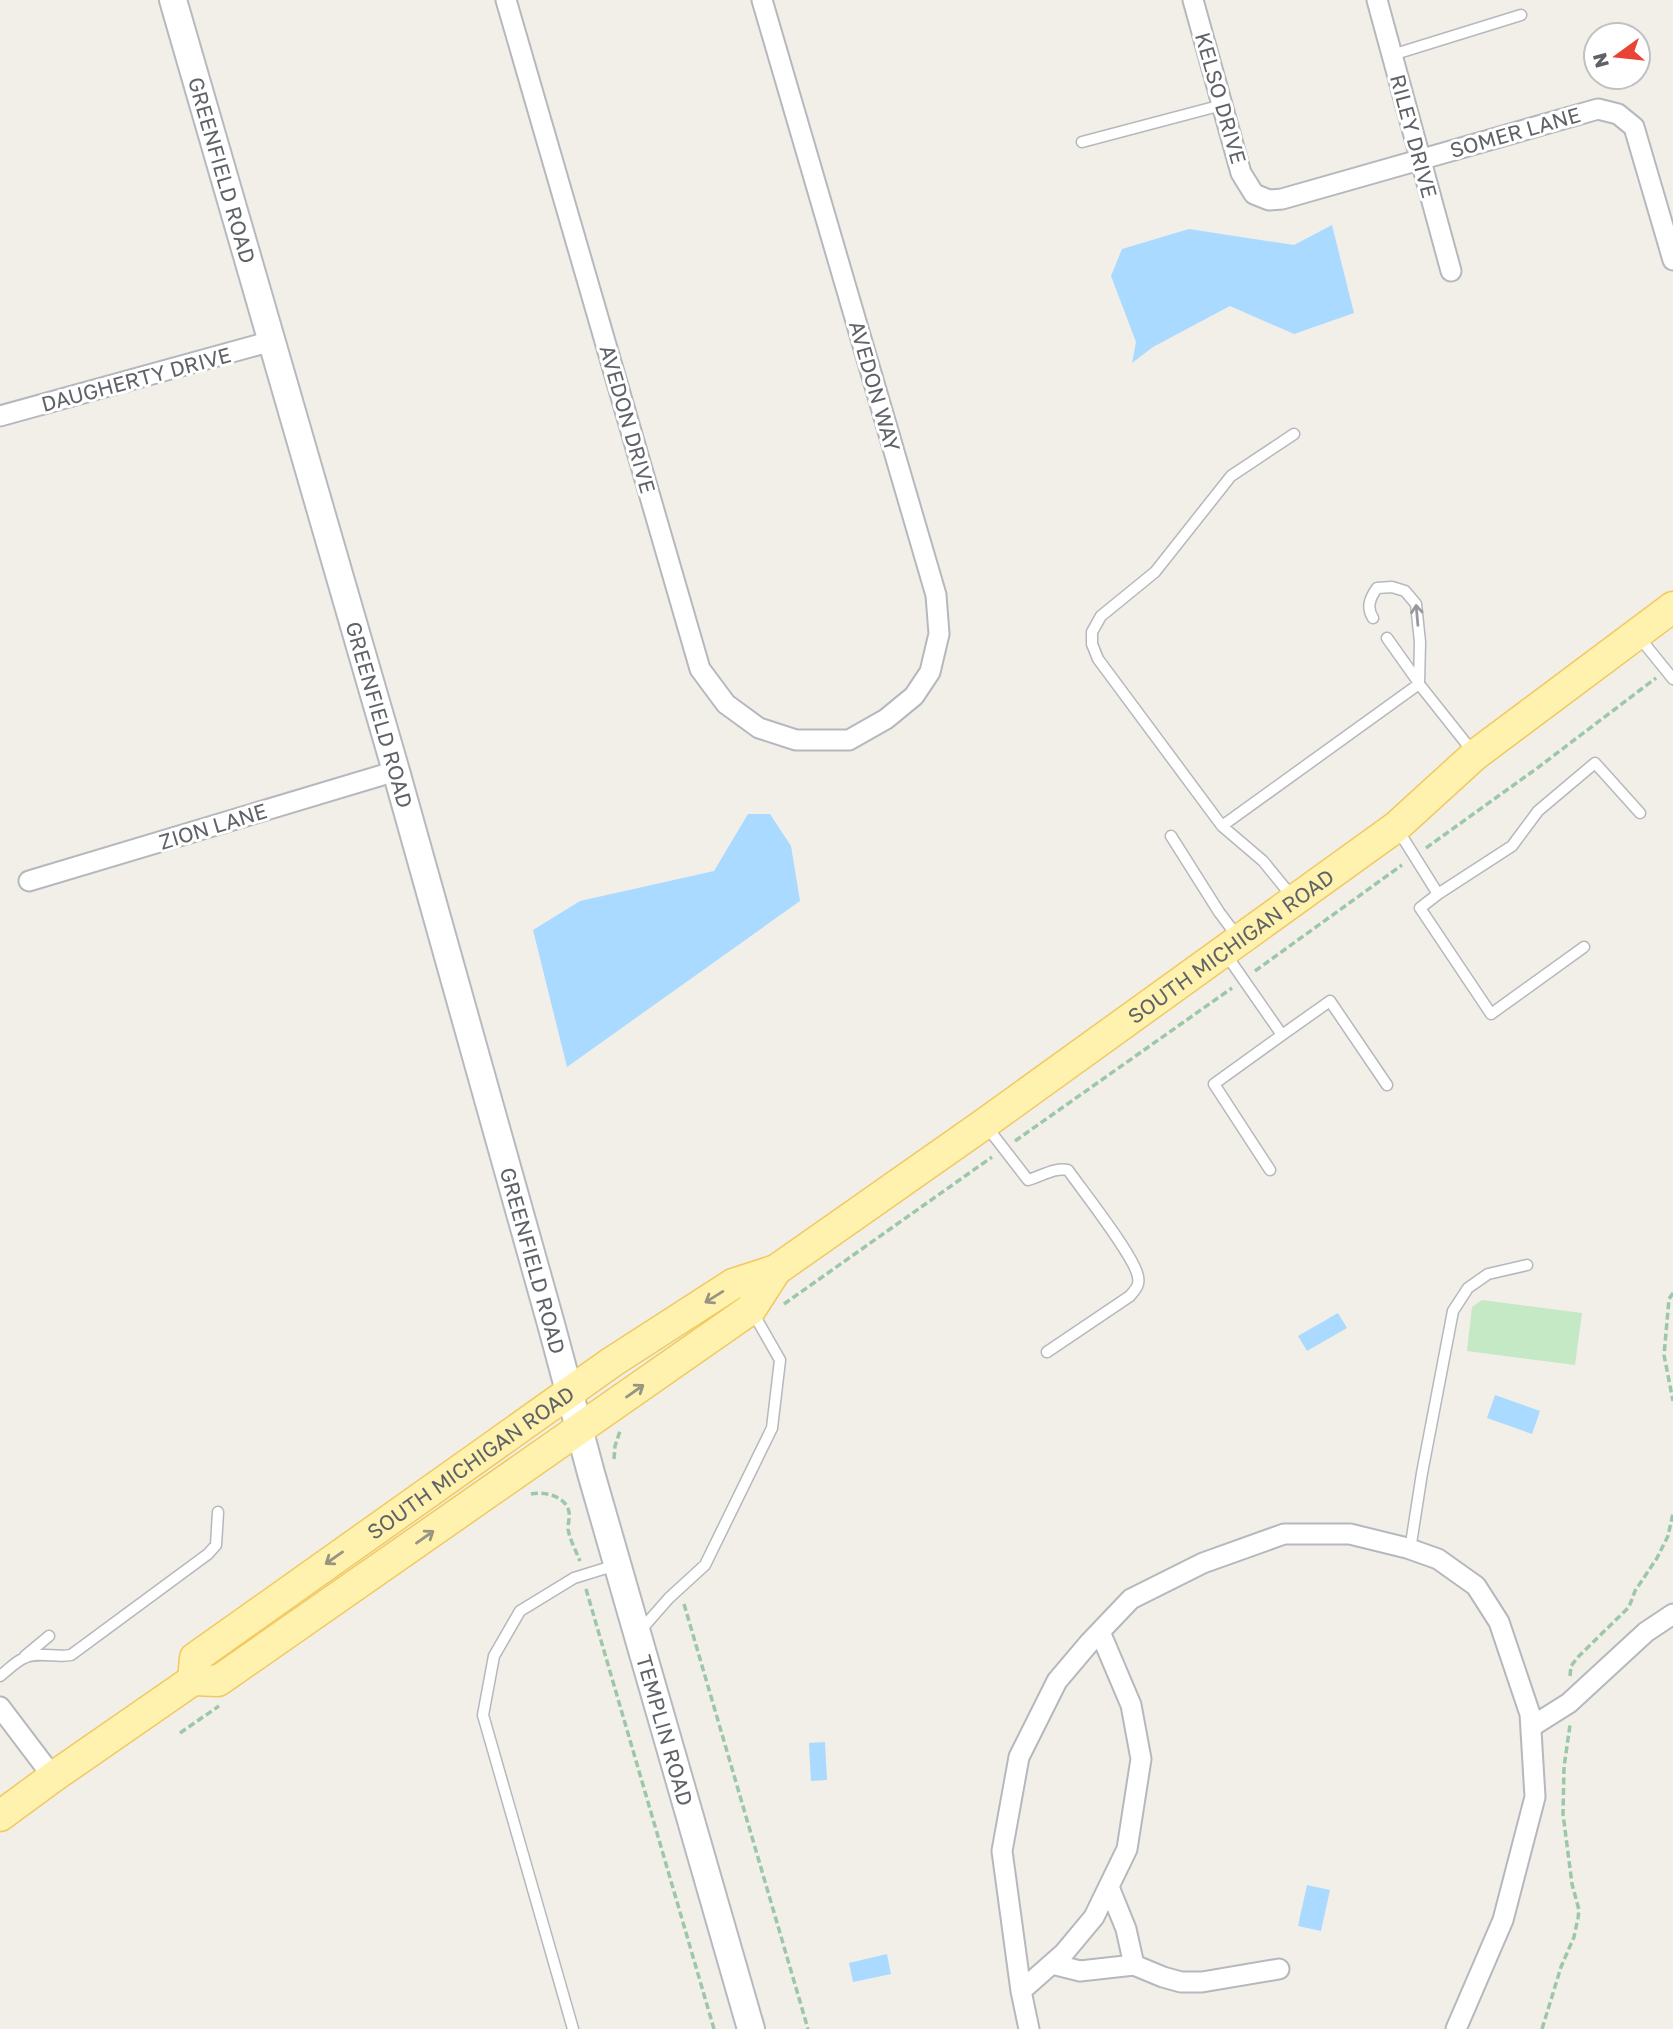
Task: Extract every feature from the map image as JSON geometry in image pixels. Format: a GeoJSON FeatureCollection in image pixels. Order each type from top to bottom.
{"type":"FeatureCollection","features":[{"type":"Feature","properties":{"kind":"main road","name":"SOUTH MICHIGAN ROAD"},"geometry":{"type":"LineString","coordinates":[[193,1680],[195,1658],[569,1391],[733,1284],[776,1270],[984,1124],[1395,827],[1475,755],[1668,613]]}},
{"type":"Feature","properties":{"kind":"main road","name":"SOUTH MICHIGAN ROAD"},"geometry":{"type":"LineString","coordinates":[[0,1816],[193,1680],[218,1681],[580,1430],[754,1316],[776,1270]]}},
{"type":"Feature","properties":{"kind":"street","name":"GREENFIELD ROAD"},"geometry":{"type":"LineString","coordinates":[[173,0],[396,771],[580,1430]]}},
{"type":"Feature","properties":{"kind":"street","name":"AVEDON DRIVE"},"geometry":{"type":"LineString","coordinates":[[506,0],[701,669],[726,704],[759,727],[796,740],[849,740]]}},
{"type":"Feature","properties":{"kind":"street","name":"AVEDON WAY"},"geometry":{"type":"LineString","coordinates":[[762,0],[936,596],[939,634],[930,672],[914,696],[886,719],[849,740]]}},
{"type":"Feature","properties":{"kind":"street","name":"KELSO DRIVE"},"geometry":{"type":"LineString","coordinates":[[1193,0],[1241,173],[1254,194]]}},
{"type":"Feature","properties":{"kind":"street","name":"RILEY DRIVE"},"geometry":{"type":"LineString","coordinates":[[1377,0],[1451,271]]}},
{"type":"Feature","properties":{"kind":"street","name":"SOMER LANE"},"geometry":{"type":"LineString","coordinates":[[1254,194],[1269,200],[1282,199],[1598,109],[1618,114],[1634,127],[1673,260]]}},
{"type":"Feature","properties":{"kind":"street","name":"DAUGHERTY DRIVE"},"geometry":{"type":"LineString","coordinates":[[0,416],[272,341]]}},
{"type":"Feature","properties":{"kind":"street","name":"ZION LANE"},"geometry":{"type":"LineString","coordinates":[[29,881],[396,771]]}},
{"type":"Feature","properties":{"kind":"street","name":"TEMPLIN ROAD"},"geometry":{"type":"LineString","coordinates":[[580,1430],[751,2029]]}},
{"type":"Feature","properties":{"kind":"street"},"geometry":{"type":"LineString","coordinates":[[1029,2029],[1021,1991],[1002,1851],[1019,1757],[1057,1681],[1131,1599],[1203,1563],[1284,1534],[1350,1534],[1438,1559],[1476,1586],[1500,1622],[1530,1714],[1535,1797],[1503,1920],[1456,2029]]}},
{"type":"Feature","properties":{"kind":"street"},"geometry":{"type":"LineString","coordinates":[[1531,1727],[1569,1703],[1646,1632],[1673,1614]]}},
{"type":"Feature","properties":{"kind":"street"},"geometry":{"type":"LineString","coordinates":[[1021,1991],[1064,1953],[1094,1917],[1127,1849],[1141,1759],[1131,1705],[1100,1632]]}},
{"type":"Feature","properties":{"kind":"street"},"geometry":{"type":"LineString","coordinates":[[0,1707],[52,1777]]}},
{"type":"Feature","properties":{"kind":"street"},"geometry":{"type":"LineString","coordinates":[[1109,1887],[1126,1929],[1134,1965]]}},
{"type":"Feature","properties":{"kind":"street"},"geometry":{"type":"LineString","coordinates":[[1052,1964],[1080,1970],[1134,1965],[1181,1982],[1202,1982],[1279,1969]]}},
{"type":"Feature","properties":{"kind":"lane"},"geometry":{"type":"LineString","coordinates":[[1392,55],[1521,15]]}},
{"type":"Feature","properties":{"kind":"lane"},"geometry":{"type":"LineString","coordinates":[[1082,142],[1222,105]]}},
{"type":"Feature","properties":{"kind":"lane"},"geometry":{"type":"LineString","coordinates":[[1294,434],[1231,476],[1155,572],[1101,617],[1092,632],[1092,644],[1098,659],[1223,826],[1263,860],[1294,899]]}},
{"type":"Feature","properties":{"kind":"lane"},"geometry":{"type":"LineString","coordinates":[[1373,618],[1369,612],[1369,598],[1377,588],[1392,587],[1405,591],[1416,604],[1420,642],[1419,684]]}},
{"type":"Feature","properties":{"kind":"lane"},"geometry":{"type":"LineString","coordinates":[[1636,634],[1673,679]]}},
{"type":"Feature","properties":{"kind":"lane"},"geometry":{"type":"LineString","coordinates":[[1387,638],[1475,755]]}},
{"type":"Feature","properties":{"kind":"lane"},"geometry":{"type":"LineString","coordinates":[[1223,826],[1419,684]]}},
{"type":"Feature","properties":{"kind":"lane"},"geometry":{"type":"LineString","coordinates":[[1584,947],[1491,1014],[1420,908],[1512,846],[1538,811],[1595,763],[1640,813]]}},
{"type":"Feature","properties":{"kind":"lane"},"geometry":{"type":"LineString","coordinates":[[1395,827],[1438,894]]}},
{"type":"Feature","properties":{"kind":"lane"},"geometry":{"type":"LineString","coordinates":[[1171,836],[1219,912],[1244,979],[1282,1035]]}},
{"type":"Feature","properties":{"kind":"lane"},"geometry":{"type":"LineString","coordinates":[[1270,1170],[1214,1084],[1331,1001],[1387,1085]]}},
{"type":"Feature","properties":{"kind":"lane"},"geometry":{"type":"LineString","coordinates":[[984,1124],[1028,1180],[1059,1168],[1068,1170],[1131,1259],[1139,1276],[1138,1287],[1130,1296],[1047,1352]]}},
{"type":"Feature","properties":{"kind":"lane"},"geometry":{"type":"LineString","coordinates":[[1410,1550],[1452,1311],[1468,1288],[1488,1274],[1527,1265]]}},
{"type":"Feature","properties":{"kind":"lane"},"geometry":{"type":"LineString","coordinates":[[637,1634],[705,1565],[772,1428],[780,1360],[754,1316]]}},
{"type":"Feature","properties":{"kind":"lane"},"geometry":{"type":"LineString","coordinates":[[22,1658],[71,1655],[198,1562],[216,1545],[218,1513]]}},
{"type":"Feature","properties":{"kind":"lane"},"geometry":{"type":"LineString","coordinates":[[573,2029],[483,1715],[494,1656],[520,1611],[574,1578],[617,1565]]}},
{"type":"Feature","properties":{"kind":"lane"},"geometry":{"type":"LineString","coordinates":[[0,1676],[49,1636]]}},
{"type":"Feature","properties":{"kind":"path"},"geometry":{"type":"LineString","coordinates":[[754,1316],[1004,1149],[1244,979],[1536,769],[1666,670]]}},
{"type":"Feature","properties":{"kind":"path"},"geometry":{"type":"LineString","coordinates":[[1673,1293],[1669,1299],[1664,1355],[1673,1401]]}},
{"type":"Feature","properties":{"kind":"path"},"geometry":{"type":"LineString","coordinates":[[614,1459],[617,1437],[625,1424]]}},
{"type":"Feature","properties":{"kind":"path"},"geometry":{"type":"LineString","coordinates":[[523,1496],[547,1494],[563,1501],[569,1513],[568,1525],[581,1565]]}},
{"type":"Feature","properties":{"kind":"path"},"geometry":{"type":"LineString","coordinates":[[1542,2029],[1578,1919],[1563,1814],[1572,1666],[1629,1606],[1668,1536],[1673,1513]]}},
{"type":"Feature","properties":{"kind":"path"},"geometry":{"type":"LineString","coordinates":[[585,1586],[714,2029]]}},
{"type":"Feature","properties":{"kind":"path"},"geometry":{"type":"LineString","coordinates":[[680,1588],[808,2029]]}},
{"type":"Feature","properties":{"kind":"path"},"geometry":{"type":"LineString","coordinates":[[180,1733],[225,1701]]}},
{"type":"Feature","properties":{"kind":"green space"},"geometry":{"type":"Polygon","coordinates":[[[1482,1300],[1582,1313],[1575,1365],[1467,1351],[1472,1307],[1482,1300]]]}},
{"type":"Feature","properties":{"kind":"water"},"geometry":{"type":"Polygon","coordinates":[[[1332,225],[1354,313],[1294,334],[1230,306],[1153,347],[1132,363],[1136,342],[1111,276],[1122,249],[1189,229],[1294,245],[1332,225]]]}},
{"type":"Feature","properties":{"kind":"water"},"geometry":{"type":"Polygon","coordinates":[[[748,814],[770,814],[791,846],[800,901],[567,1067],[533,930],[580,901],[714,871],[748,814]]]}},
{"type":"Feature","properties":{"kind":"water"},"geometry":{"type":"Polygon","coordinates":[[[1338,1313],[1347,1328],[1307,1351],[1298,1336],[1338,1313]]]}},
{"type":"Feature","properties":{"kind":"water"},"geometry":{"type":"Polygon","coordinates":[[[1495,1395],[1540,1411],[1532,1434],[1487,1418],[1495,1395]]]}},
{"type":"Feature","properties":{"kind":"water"},"geometry":{"type":"Polygon","coordinates":[[[825,1742],[827,1780],[811,1781],[809,1743],[825,1742]]]}},
{"type":"Feature","properties":{"kind":"water"},"geometry":{"type":"Polygon","coordinates":[[[1307,1885],[1330,1890],[1321,1931],[1298,1926],[1307,1885]]]}},
{"type":"Feature","properties":{"kind":"water"},"geometry":{"type":"Polygon","coordinates":[[[887,1954],[891,1974],[853,1982],[849,1963],[887,1954]]]}}]}
